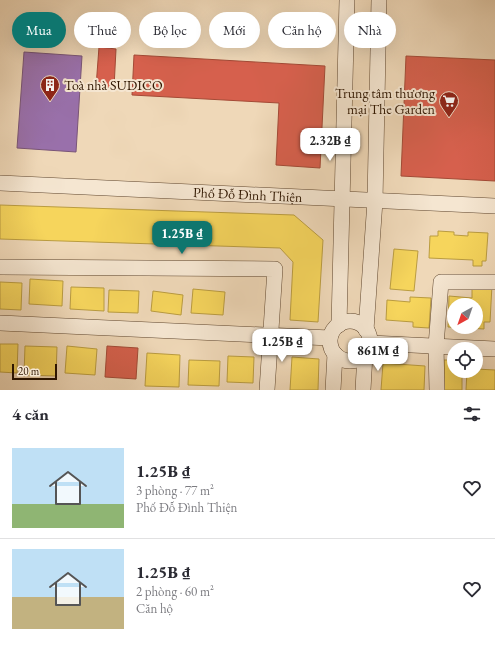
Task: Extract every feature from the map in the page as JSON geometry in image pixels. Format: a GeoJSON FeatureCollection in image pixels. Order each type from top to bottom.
{"type":"FeatureCollection","features":[{"type":"Feature","properties":{"kind":"street"},"geometry":{"type":"LineString","coordinates":[[339,324],[347,0]]}},
{"type":"Feature","properties":{"kind":"street"},"geometry":{"type":"LineString","coordinates":[[363,390],[375,201],[379,0]]}},
{"type":"Feature","properties":{"kind":"street","name":"Phố Đỗ Đình Thiện"},"geometry":{"type":"LineString","coordinates":[[0,183],[495,206]]}},
{"type":"Feature","properties":{"kind":"street"},"geometry":{"type":"LineString","coordinates":[[0,266],[275,269],[267,390]]}},
{"type":"Feature","properties":{"kind":"street"},"geometry":{"type":"LineString","coordinates":[[437,390],[436,346],[441,282],[495,282]]}},
{"type":"Feature","properties":{"kind":"street"},"geometry":{"type":"LineString","coordinates":[[348,321],[361,325],[367,342],[361,358],[349,360],[342,359],[335,354],[330,345],[330,338],[332,332],[339,324],[348,321]]}},
{"type":"Feature","properties":{"kind":"street"},"geometry":{"type":"LineString","coordinates":[[0,323],[330,338]]}},
{"type":"Feature","properties":{"kind":"street"},"geometry":{"type":"LineString","coordinates":[[367,342],[495,349]]}},
{"type":"Feature","properties":{"kind":"street"},"geometry":{"type":"LineString","coordinates":[[333,390],[335,354]]}},
{"type":"Feature","properties":{"kind":"building: Nhà ở"},"geometry":{"type":"Polygon","coordinates":[[[0,205],[294,215],[323,240],[318,322],[290,320],[293,262],[280,248],[0,239],[0,205]]]}},
{"type":"Feature","properties":{"kind":"building: Nhà ở"},"geometry":{"type":"Polygon","coordinates":[[[438,231],[454,232],[454,235],[468,236],[468,232],[488,233],[486,261],[482,261],[482,266],[473,266],[473,260],[429,258],[430,236],[438,236],[438,231]]]}},
{"type":"Feature","properties":{"kind":"building: Nhà ở"},"geometry":{"type":"Polygon","coordinates":[[[394,249],[418,251],[414,291],[390,289],[394,249]]]}},
{"type":"Feature","properties":{"kind":"building: Nhà ở"},"geometry":{"type":"Polygon","coordinates":[[[30,279],[63,281],[62,306],[29,304],[30,279]]]}},
{"type":"Feature","properties":{"kind":"building: Nhà ở"},"geometry":{"type":"Polygon","coordinates":[[[0,282],[22,283],[21,310],[0,309],[0,282]]]}},
{"type":"Feature","properties":{"kind":"building: Nhà ở"},"geometry":{"type":"Polygon","coordinates":[[[472,284],[492,285],[490,322],[484,322],[484,329],[483,298],[472,298],[472,284]]]}},
{"type":"Feature","properties":{"kind":"building: Nhà ở"},"geometry":{"type":"Polygon","coordinates":[[[71,287],[104,288],[104,311],[70,309],[71,287]]]}},
{"type":"Feature","properties":{"kind":"building: Nhà ở"},"geometry":{"type":"Polygon","coordinates":[[[193,289],[225,292],[223,315],[191,313],[193,289]]]}},
{"type":"Feature","properties":{"kind":"building: Nhà ở"},"geometry":{"type":"Polygon","coordinates":[[[109,290],[139,291],[138,313],[108,312],[109,290]]]}},
{"type":"Feature","properties":{"kind":"building: Nhà ở"},"geometry":{"type":"Polygon","coordinates":[[[153,291],[183,295],[181,315],[151,311],[153,291]]]}},
{"type":"Feature","properties":{"kind":"building: Nhà ở"},"geometry":{"type":"Polygon","coordinates":[[[449,296],[472,298],[449,298],[449,296]]]}},
{"type":"Feature","properties":{"kind":"building: Nhà ở"},"geometry":{"type":"Polygon","coordinates":[[[410,297],[431,298],[429,328],[413,327],[413,322],[386,320],[387,300],[410,302],[410,297]]]}},
{"type":"Feature","properties":{"kind":"building: Nhà ở"},"geometry":{"type":"Polygon","coordinates":[[[0,344],[18,344],[17,373],[0,372],[0,344]]]}},
{"type":"Feature","properties":{"kind":"building: Nhà ở"},"geometry":{"type":"Polygon","coordinates":[[[25,346],[57,347],[56,376],[24,375],[25,346]]]}},
{"type":"Feature","properties":{"kind":"building: Nhà ở"},"geometry":{"type":"Polygon","coordinates":[[[67,346],[97,349],[95,375],[65,373],[67,346]]]}},
{"type":"Feature","properties":{"kind":"building: Nhà ở"},"geometry":{"type":"Polygon","coordinates":[[[147,353],[180,355],[179,387],[145,386],[147,353]]]}},
{"type":"Feature","properties":{"kind":"building: Nhà ở"},"geometry":{"type":"Polygon","coordinates":[[[228,356],[254,357],[253,383],[227,382],[228,356]]]}},
{"type":"Feature","properties":{"kind":"building: Nhà ở"},"geometry":{"type":"Polygon","coordinates":[[[292,357],[319,359],[318,390],[290,390],[292,357]]]}},
{"type":"Feature","properties":{"kind":"building: Nhà ở"},"geometry":{"type":"Polygon","coordinates":[[[189,360],[220,361],[219,386],[188,385],[189,360]]]}},
{"type":"Feature","properties":{"kind":"building: Nhà ở"},"geometry":{"type":"Polygon","coordinates":[[[444,360],[447,360],[447,378],[462,378],[462,390],[443,390],[444,360]]]}},
{"type":"Feature","properties":{"kind":"building: Nhà ở"},"geometry":{"type":"Polygon","coordinates":[[[383,363],[425,366],[424,390],[381,390],[383,363]]]}},
{"type":"Feature","properties":{"kind":"building: Nhà ở"},"geometry":{"type":"Polygon","coordinates":[[[483,369],[495,370],[495,390],[466,390],[467,378],[483,378],[483,369]]]}},
{"type":"Feature","properties":{"kind":"building: Cửa hàng"},"geometry":{"type":"Polygon","coordinates":[[[99,48],[116,49],[114,88],[96,87],[99,48]]]}},
{"type":"Feature","properties":{"kind":"building: Cửa hàng"},"geometry":{"type":"Polygon","coordinates":[[[134,55],[325,66],[320,168],[276,165],[279,103],[132,95],[134,55]]]}},
{"type":"Feature","properties":{"kind":"building: Cửa hàng","name":"Trung tâm thương mại The Garden"},"geometry":{"type":"Polygon","coordinates":[[[406,56],[495,60],[495,181],[401,176],[406,56]]]}},
{"type":"Feature","properties":{"kind":"building: Cửa hàng"},"geometry":{"type":"Polygon","coordinates":[[[107,346],[138,348],[136,379],[105,377],[107,346]]]}},
{"type":"Feature","properties":{"kind":"building: Văn phòng","name":"Toà nhà SUDICO"},"geometry":{"type":"Polygon","coordinates":[[[24,52],[82,56],[76,152],[17,148],[24,52]]]}},
{"type":"Feature","properties":{"kind":"place","name":"Toà nhà SUDICO"},"geometry":{"type":"Point","coordinates":[50,102]}},
{"type":"Feature","properties":{"kind":"place","name":"Trung tâm thương mại The Garden"},"geometry":{"type":"Point","coordinates":[449,118]}}]}
